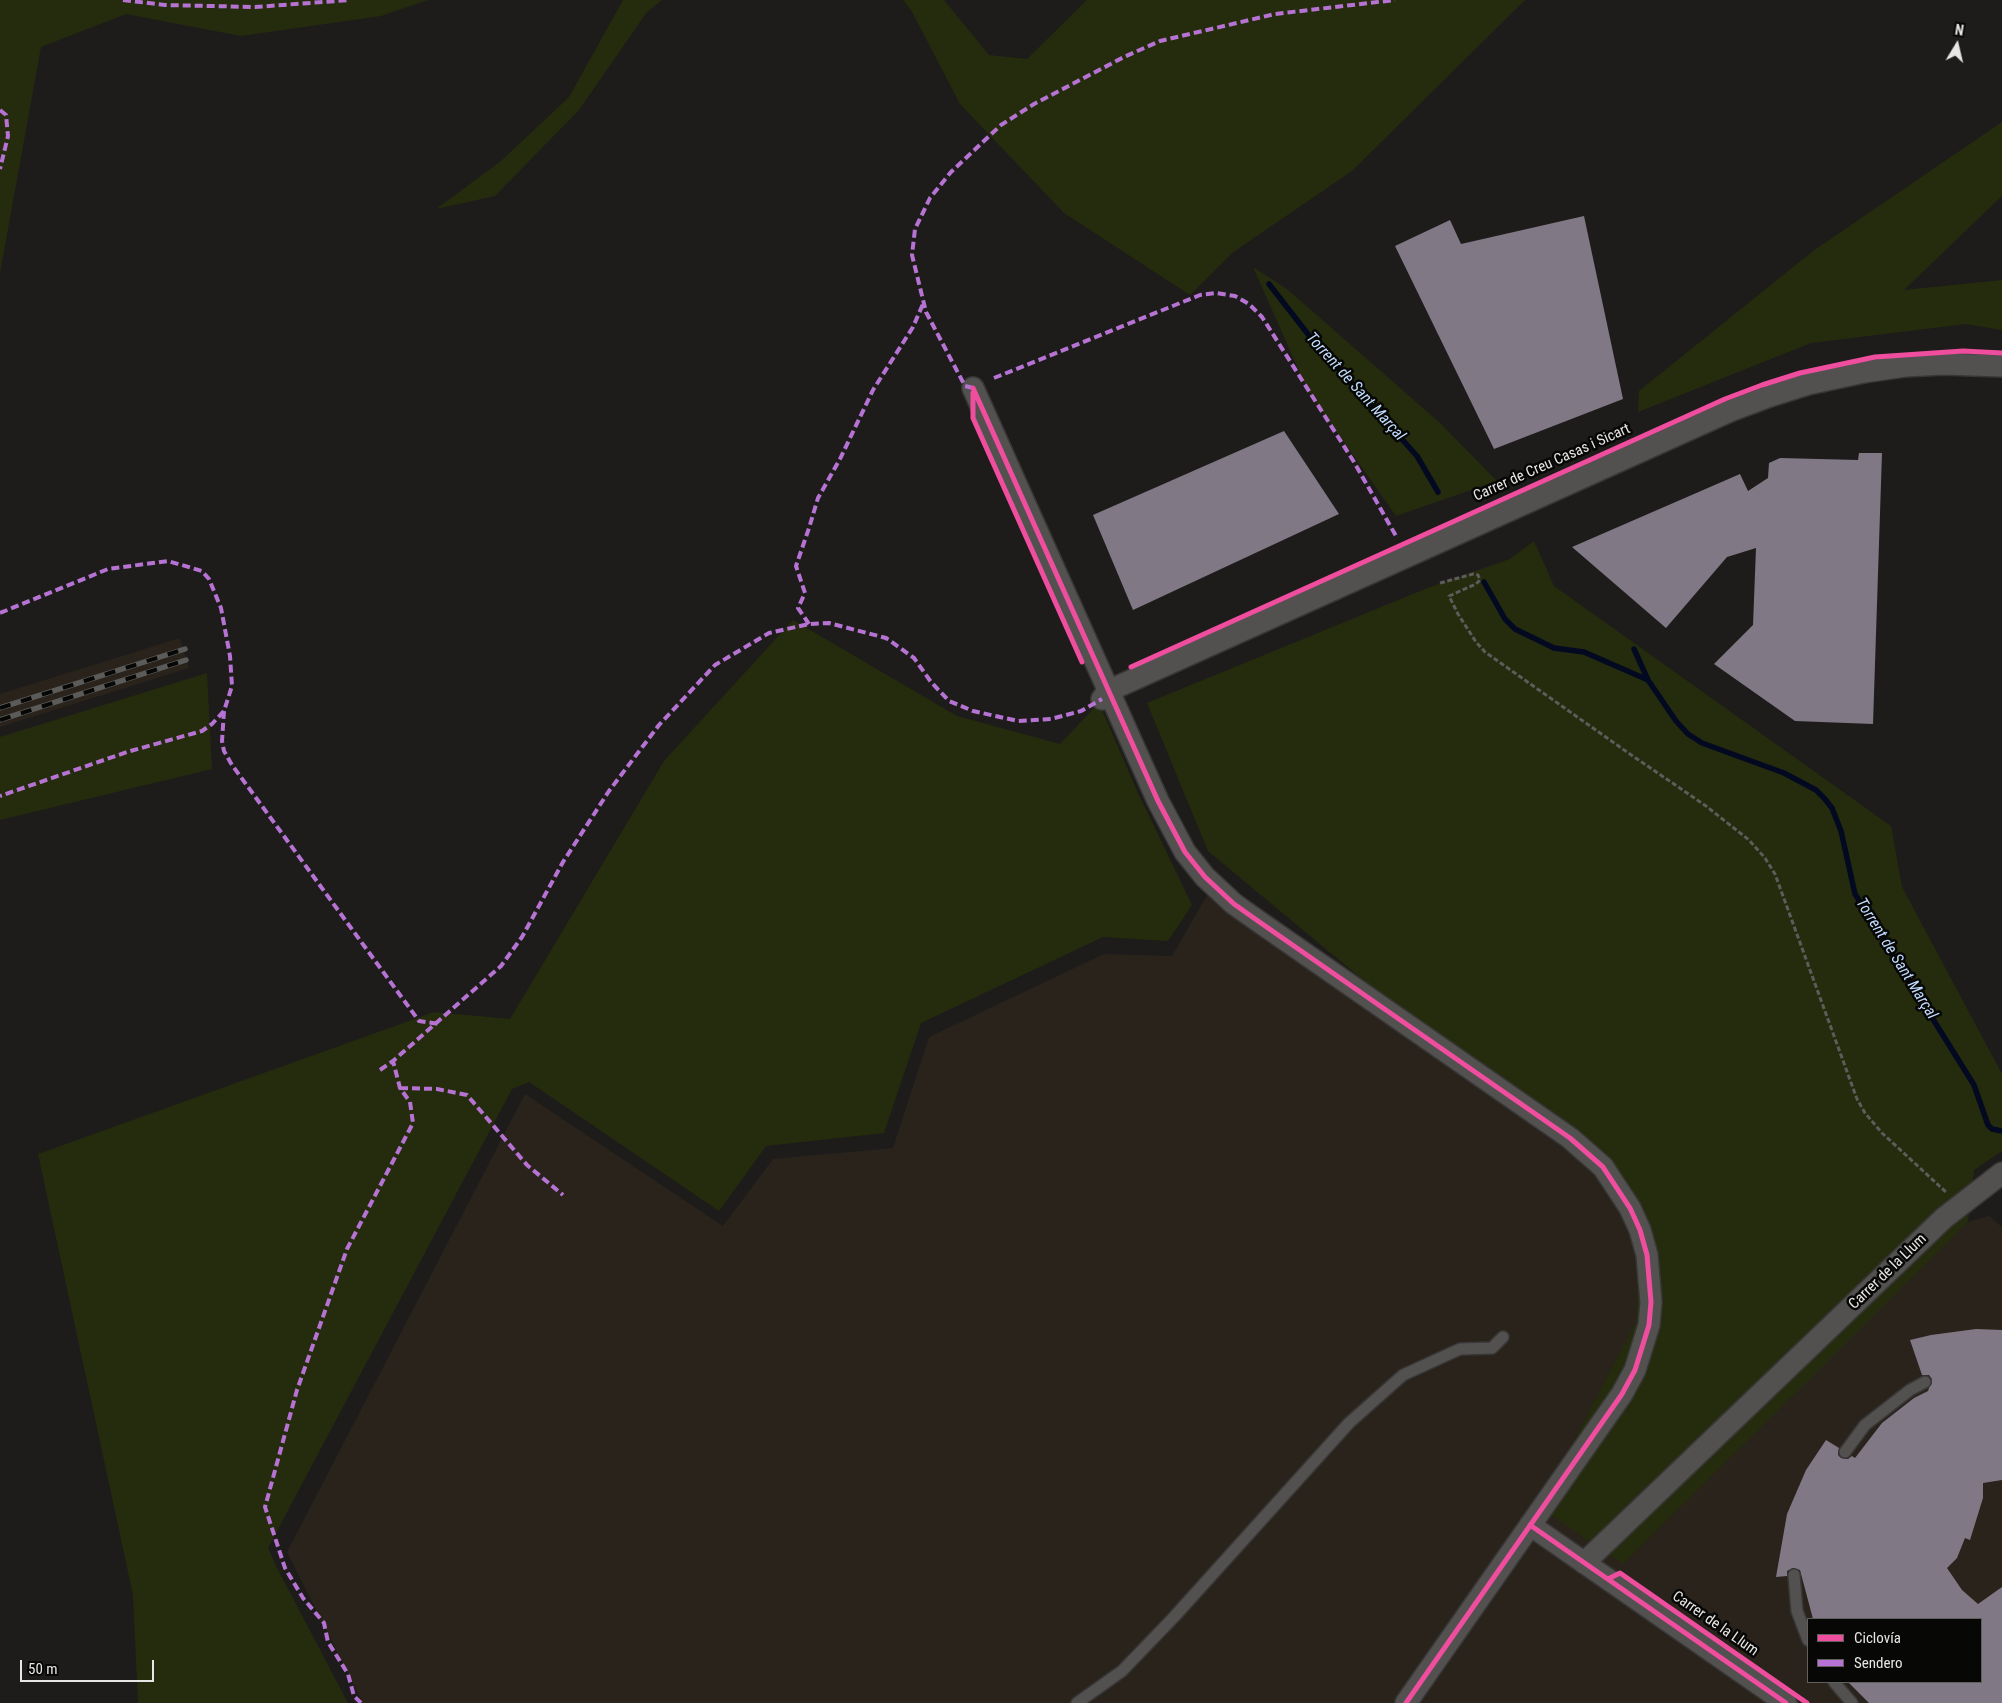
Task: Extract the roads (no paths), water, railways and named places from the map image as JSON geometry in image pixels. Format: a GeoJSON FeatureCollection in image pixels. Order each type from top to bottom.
{"type":"FeatureCollection","features":[{"type":"Feature","properties":{"kind":"street","name":"Carrer de Creu Casas i Sicart"},"geometry":{"type":"LineString","coordinates":[[1105,695],[1730,411],[1770,396],[1808,384],[1897,367],[1944,364],[2002,366]]}},
{"type":"Feature","properties":{"kind":"street"},"geometry":{"type":"LineString","coordinates":[[973,388],[1105,695],[1170,827],[1186,852],[1206,877],[1250,916],[1570,1138],[1603,1168],[1630,1208],[1645,1247],[1650,1279],[1649,1325],[1635,1370],[1622,1394],[1406,1703]]}},
{"type":"Feature","properties":{"kind":"street","name":"Carrer de la Llum"},"geometry":{"type":"LineString","coordinates":[[1584,1563],[1944,1218],[1994,1179]]}},
{"type":"Feature","properties":{"kind":"street","name":"Carrer de la Llum"},"geometry":{"type":"LineString","coordinates":[[1530,1525],[1786,1703]]}},
{"type":"Feature","properties":{"kind":"lane"},"geometry":{"type":"LineString","coordinates":[[1077,1703],[1122,1671],[1174,1617],[1349,1423],[1403,1375],[1460,1349],[1492,1348],[1503,1337]]}},
{"type":"Feature","properties":{"kind":"lane"},"geometry":{"type":"LineString","coordinates":[[1845,1452],[1865,1425],[1910,1390],[1924,1382]]}},
{"type":"Feature","properties":{"kind":"lane"},"geometry":{"type":"LineString","coordinates":[[1794,1575],[1797,1611],[1807,1637]]}},
{"type":"Feature","properties":{"kind":"lane"},"geometry":{"type":"LineString","coordinates":[[1835,1683],[1852,1703]]}},
{"type":"Feature","properties":{"kind":"waterway","name":"Torrent de Sant Marçal"},"geometry":{"type":"LineString","coordinates":[[1269,284],[1311,338],[1417,456],[1438,492]]}},
{"type":"Feature","properties":{"kind":"waterway","name":"Torrent de Sant Marçal"},"geometry":{"type":"LineString","coordinates":[[1484,582],[1505,619],[1515,629],[1554,648],[1584,652],[1648,680],[1676,721],[1688,734],[1702,743],[1784,773],[1816,790],[1824,798],[1832,808],[1841,831],[1855,894],[1974,1085],[1988,1125],[1992,1129],[2002,1131]]}},
{"type":"Feature","properties":{"kind":"waterway"},"geometry":{"type":"LineString","coordinates":[[1634,649],[1648,680]]}},
{"type":"Feature","properties":{"kind":"railway"},"geometry":{"type":"LineString","coordinates":[[0,708],[185,649]]}},
{"type":"Feature","properties":{"kind":"railway"},"geometry":{"type":"LineString","coordinates":[[0,720],[186,660]]}}]}
